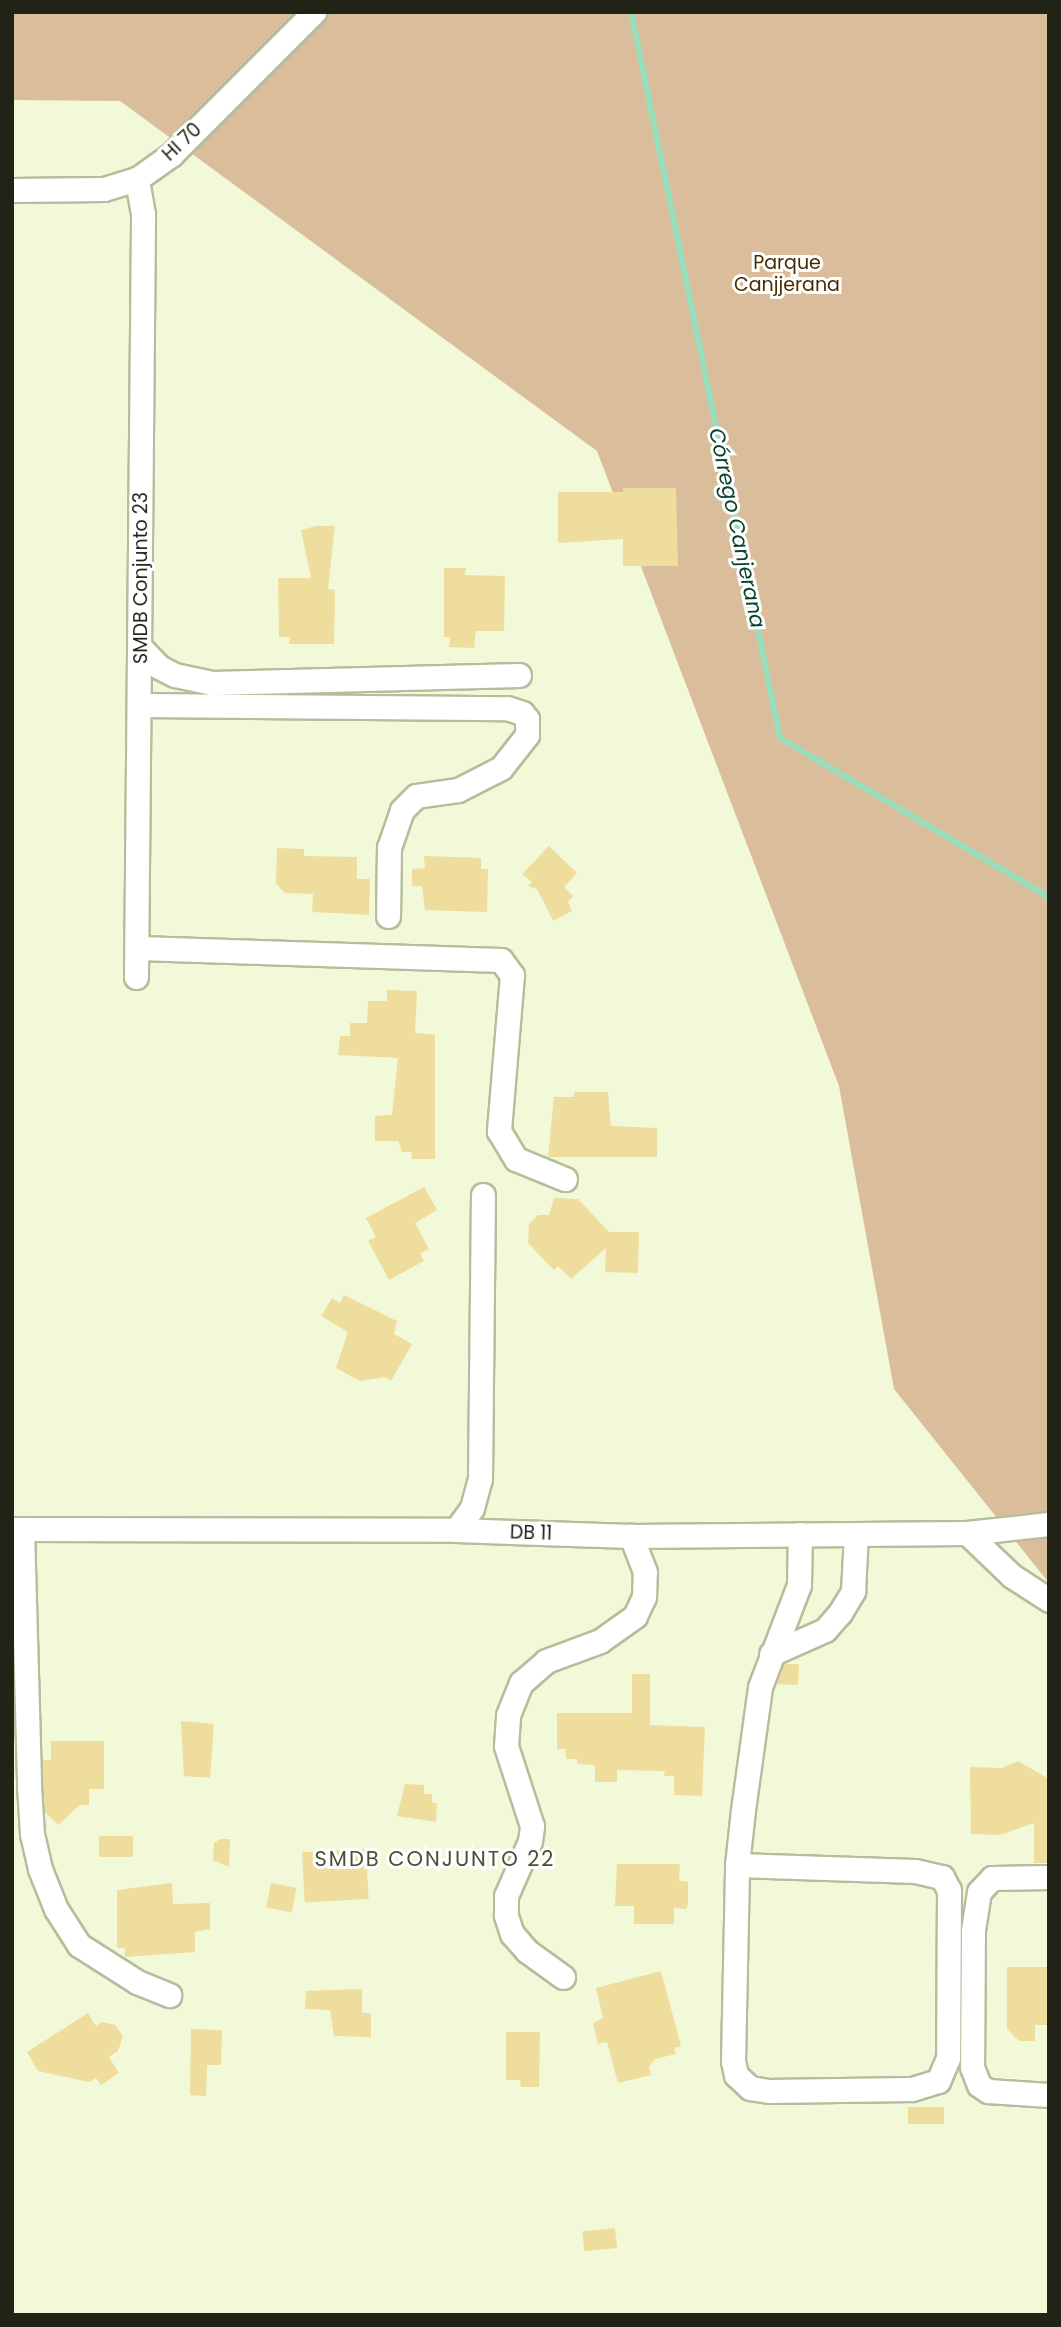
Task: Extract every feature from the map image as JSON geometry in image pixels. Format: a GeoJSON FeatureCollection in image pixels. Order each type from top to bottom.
{"type":"FeatureCollection","features":[{"type":"Feature","properties":{"kind":"street","name":"HI 70"},"geometry":{"type":"LineString","coordinates":[[12,190],[104,189],[137,179],[172,154],[314,12]]}},
{"type":"Feature","properties":{"kind":"street","name":"SMDB Conjunto 23"},"geometry":{"type":"LineString","coordinates":[[136,977],[139,948],[143,214],[137,179]]}},
{"type":"Feature","properties":{"kind":"street"},"geometry":{"type":"LineString","coordinates":[[140,648],[175,676],[212,683],[519,675]]}},
{"type":"Feature","properties":{"kind":"street"},"geometry":{"type":"LineString","coordinates":[[140,705],[507,708],[522,713],[527,719],[527,735],[501,768],[458,790],[416,796],[402,810],[389,847],[388,916]]}},
{"type":"Feature","properties":{"kind":"street"},"geometry":{"type":"LineString","coordinates":[[139,948],[501,960],[512,975],[499,1131],[516,1159],[565,1179]]}},
{"type":"Feature","properties":{"kind":"street"},"geometry":{"type":"LineString","coordinates":[[456,1530],[472,1508],[480,1479],[483,1195]]}},
{"type":"Feature","properties":{"kind":"street","name":"DB 11"},"geometry":{"type":"LineString","coordinates":[[17,1529],[456,1530],[631,1536],[967,1533],[1049,1524]]}},
{"type":"Feature","properties":{"kind":"street"},"geometry":{"type":"LineString","coordinates":[[17,1529],[29,1786],[40,1869],[56,1909],[79,1945],[137,1982],[170,1995]]}},
{"type":"Feature","properties":{"kind":"street"},"geometry":{"type":"LineString","coordinates":[[967,1533],[1012,1577],[1049,1600]]}},
{"type":"Feature","properties":{"kind":"street"},"geometry":{"type":"LineString","coordinates":[[737,1865],[915,1871],[942,1877],[949,1890],[948,2059],[938,2081],[911,2089],[789,2092],[750,2088],[736,2075],[730,2045],[737,1865],[760,1686],[799,1585],[800,1534]]}},
{"type":"Feature","properties":{"kind":"street"},"geometry":{"type":"LineString","coordinates":[[771,1654],[825,1630],[840,1613],[853,1591],[858,1568],[856,1534]]}},
{"type":"Feature","properties":{"kind":"street"},"geometry":{"type":"LineString","coordinates":[[563,1977],[527,1951],[512,1934],[506,1915],[506,1896],[530,1841],[532,1826],[506,1746],[508,1715],[521,1683],[546,1661],[600,1641],[635,1616],[644,1597],[645,1572],[631,1536]]}},
{"type":"Feature","properties":{"kind":"street"},"geometry":{"type":"LineString","coordinates":[[1049,1877],[992,1878],[979,1892],[973,1931],[972,2067],[979,2085],[988,2091],[1049,2095]]}},
{"type":"Feature","properties":{"kind":"green space","name":"Parque Canjjerana"},"geometry":{"type":"Polygon","coordinates":[[[12,12],[1049,12],[1049,1583],[894,1389],[839,1086],[597,451],[120,101],[12,100],[12,12]]]}},
{"type":"Feature","properties":{"kind":"building"},"geometry":{"type":"Polygon","coordinates":[[[623,488],[676,488],[678,566],[623,566],[623,539],[558,543],[558,492],[623,492],[623,488]]]}},
{"type":"Feature","properties":{"kind":"building"},"geometry":{"type":"Polygon","coordinates":[[[316,526],[335,526],[328,589],[335,590],[334,644],[289,644],[290,637],[279,637],[278,578],[311,578],[301,530],[316,526]]]}},
{"type":"Feature","properties":{"kind":"building"},"geometry":{"type":"Polygon","coordinates":[[[444,568],[466,568],[465,575],[505,576],[504,631],[476,631],[474,648],[449,647],[450,637],[444,637],[444,568]]]}},
{"type":"Feature","properties":{"kind":"building"},"geometry":{"type":"Polygon","coordinates":[[[549,846],[577,873],[564,887],[573,896],[568,902],[572,911],[553,921],[537,889],[528,886],[532,882],[522,874],[549,846]]]}},
{"type":"Feature","properties":{"kind":"building"},"geometry":{"type":"Polygon","coordinates":[[[277,848],[304,849],[304,856],[357,857],[357,879],[370,879],[369,915],[312,912],[313,894],[285,893],[276,883],[277,848]]]}},
{"type":"Feature","properties":{"kind":"building"},"geometry":{"type":"Polygon","coordinates":[[[424,856],[481,858],[481,869],[488,869],[487,912],[425,910],[422,886],[412,886],[412,869],[425,868],[424,856]]]}},
{"type":"Feature","properties":{"kind":"building"},"geometry":{"type":"Polygon","coordinates":[[[387,990],[417,991],[415,1033],[435,1035],[435,1159],[411,1159],[412,1152],[402,1152],[398,1141],[375,1141],[375,1116],[392,1115],[398,1058],[338,1055],[340,1036],[350,1036],[350,1023],[367,1023],[368,1001],[387,1001],[387,990]]]}},
{"type":"Feature","properties":{"kind":"building"},"geometry":{"type":"Polygon","coordinates":[[[574,1092],[608,1092],[611,1126],[657,1128],[657,1157],[548,1157],[554,1097],[574,1097],[574,1092]]]}},
{"type":"Feature","properties":{"kind":"building"},"geometry":{"type":"Polygon","coordinates":[[[424,1187],[437,1210],[415,1223],[429,1249],[420,1254],[424,1261],[389,1280],[368,1241],[376,1237],[366,1218],[424,1187]]]}},
{"type":"Feature","properties":{"kind":"building"},"geometry":{"type":"Polygon","coordinates":[[[554,1198],[578,1199],[609,1232],[639,1232],[638,1273],[605,1272],[606,1248],[571,1279],[558,1266],[554,1270],[528,1243],[529,1224],[538,1215],[549,1215],[554,1198]]]}},
{"type":"Feature","properties":{"kind":"building"},"geometry":{"type":"Polygon","coordinates":[[[344,1295],[397,1321],[394,1334],[412,1344],[391,1381],[384,1377],[360,1381],[336,1368],[348,1332],[321,1316],[332,1298],[340,1303],[344,1295]]]}},
{"type":"Feature","properties":{"kind":"building"},"geometry":{"type":"Polygon","coordinates":[[[784,1664],[799,1664],[798,1685],[777,1684],[784,1664]]]}},
{"type":"Feature","properties":{"kind":"building"},"geometry":{"type":"Polygon","coordinates":[[[632,1674],[650,1674],[650,1725],[705,1727],[702,1796],[674,1795],[674,1776],[664,1776],[665,1771],[617,1770],[617,1782],[595,1782],[595,1765],[577,1764],[577,1759],[566,1759],[566,1749],[557,1749],[557,1713],[632,1713],[632,1674]]]}},
{"type":"Feature","properties":{"kind":"building"},"geometry":{"type":"Polygon","coordinates":[[[181,1721],[214,1724],[210,1778],[184,1776],[181,1721]]]}},
{"type":"Feature","properties":{"kind":"building"},"geometry":{"type":"Polygon","coordinates":[[[51,1741],[104,1741],[104,1789],[89,1789],[89,1805],[80,1805],[58,1825],[45,1812],[42,1760],[51,1760],[51,1741]]]}},
{"type":"Feature","properties":{"kind":"building"},"geometry":{"type":"Polygon","coordinates":[[[1018,1761],[1049,1779],[1049,1863],[1034,1863],[1034,1823],[1000,1835],[971,1834],[970,1767],[1002,1768],[1018,1761]]]}},
{"type":"Feature","properties":{"kind":"building"},"geometry":{"type":"Polygon","coordinates":[[[405,1784],[424,1785],[424,1794],[432,1794],[432,1803],[437,1803],[436,1822],[397,1816],[405,1784]]]}},
{"type":"Feature","properties":{"kind":"building"},"geometry":{"type":"Polygon","coordinates":[[[99,1836],[133,1836],[133,1857],[99,1857],[99,1836]]]}},
{"type":"Feature","properties":{"kind":"building"},"geometry":{"type":"Polygon","coordinates":[[[220,1839],[230,1839],[229,1867],[213,1860],[214,1843],[220,1839]]]}},
{"type":"Feature","properties":{"kind":"building"},"geometry":{"type":"Polygon","coordinates":[[[366,1849],[369,1899],[305,1902],[302,1852],[366,1849]]]}},
{"type":"Feature","properties":{"kind":"building"},"geometry":{"type":"Polygon","coordinates":[[[617,1864],[680,1864],[679,1881],[688,1882],[688,1904],[686,1909],[674,1908],[674,1924],[634,1924],[634,1906],[615,1906],[617,1864]]]}},
{"type":"Feature","properties":{"kind":"building"},"geometry":{"type":"Polygon","coordinates":[[[172,1883],[173,1904],[210,1903],[210,1929],[195,1932],[195,1952],[125,1957],[125,1948],[117,1948],[117,1890],[172,1883]]]}},
{"type":"Feature","properties":{"kind":"building"},"geometry":{"type":"Polygon","coordinates":[[[271,1883],[297,1888],[292,1913],[266,1908],[271,1883]]]}},
{"type":"Feature","properties":{"kind":"building"},"geometry":{"type":"Polygon","coordinates":[[[1007,1967],[1049,1967],[1049,2025],[1035,2025],[1035,2041],[1019,2041],[1007,2029],[1007,1967]]]}},
{"type":"Feature","properties":{"kind":"building"},"geometry":{"type":"Polygon","coordinates":[[[661,1971],[681,2046],[674,2048],[676,2054],[655,2059],[649,2067],[651,2075],[618,2083],[607,2042],[598,2044],[593,2023],[603,2018],[596,1988],[661,1971]]]}},
{"type":"Feature","properties":{"kind":"building"},"geometry":{"type":"Polygon","coordinates":[[[362,1989],[362,2013],[371,2013],[371,2037],[334,2036],[330,2010],[305,2009],[306,1991],[362,1989]]]}},
{"type":"Feature","properties":{"kind":"building"},"geometry":{"type":"Polygon","coordinates":[[[88,2013],[96,2026],[102,2022],[115,2025],[123,2036],[118,2051],[109,2057],[119,2073],[101,2085],[96,2078],[89,2082],[38,2071],[27,2052],[88,2013]]]}},
{"type":"Feature","properties":{"kind":"building"},"geometry":{"type":"Polygon","coordinates":[[[191,2029],[222,2030],[221,2065],[207,2065],[206,2096],[190,2095],[191,2029]]]}},
{"type":"Feature","properties":{"kind":"building"},"geometry":{"type":"Polygon","coordinates":[[[506,2032],[540,2032],[539,2087],[521,2087],[520,2080],[506,2080],[506,2032]]]}},
{"type":"Feature","properties":{"kind":"building"},"geometry":{"type":"Polygon","coordinates":[[[908,2107],[944,2107],[944,2124],[908,2124],[908,2107]]]}},
{"type":"Feature","properties":{"kind":"building"},"geometry":{"type":"Polygon","coordinates":[[[615,2228],[617,2248],[584,2251],[582,2231],[615,2228]]]}},
{"type":"Feature","properties":{"kind":"waterway","name":"Córrego Canjerana"},"geometry":{"type":"LineString","coordinates":[[631,12],[780,738],[1049,897]]}},
{"type":"Feature","properties":{"kind":"district","name":"SMDB CONJUNTO 22"},"geometry":{"type":"Point","coordinates":[435,1859]}}]}
